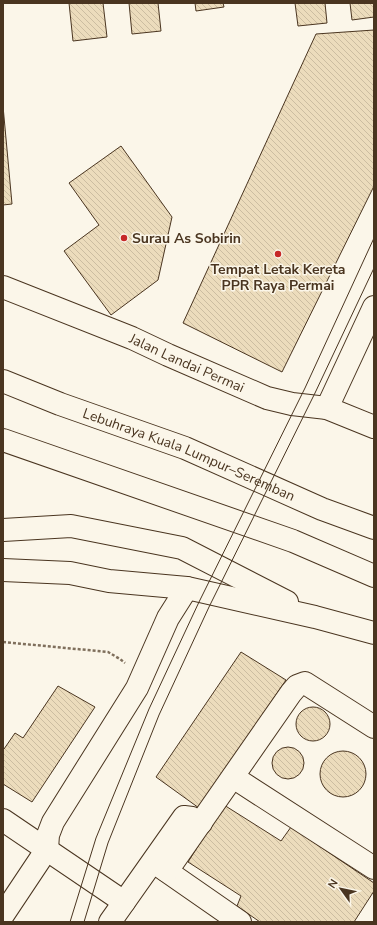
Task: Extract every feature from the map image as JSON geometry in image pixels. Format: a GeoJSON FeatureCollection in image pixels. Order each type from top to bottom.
{"type":"FeatureCollection","features":[{"type":"Feature","properties":{"kind":"main road","name":"Jalan Landai Permai"},"geometry":{"type":"LineString","coordinates":[[3,287],[132,338],[267,398],[292,404],[327,408],[374,427]]}},
{"type":"Feature","properties":{"kind":"main road"},"geometry":{"type":"LineString","coordinates":[[327,408],[374,307]]}},
{"type":"Feature","properties":{"kind":"main road"},"geometry":{"type":"LineString","coordinates":[[3,370],[60,404]]}},
{"type":"Feature","properties":{"kind":"main road","name":"Lebuhraya Kuala Lumpur–Seremban"},"geometry":{"type":"LineString","coordinates":[[3,381],[60,404],[185,448],[322,509],[374,528]]}},
{"type":"Feature","properties":{"kind":"main road"},"geometry":{"type":"LineString","coordinates":[[3,440],[293,541],[374,576]]}},
{"type":"Feature","properties":{"kind":"main road"},"geometry":{"type":"LineString","coordinates":[[3,530],[71,526],[182,548],[315,617]]}},
{"type":"Feature","properties":{"kind":"main road"},"geometry":{"type":"LineString","coordinates":[[3,570],[70,573],[109,581],[186,588],[315,617],[374,633]]}},
{"type":"Feature","properties":{"kind":"main road"},"geometry":{"type":"LineString","coordinates":[[3,915],[47,849],[48,835],[53,822],[137,688],[168,618],[186,588]]}},
{"type":"Feature","properties":{"kind":"main road"},"geometry":{"type":"LineString","coordinates":[[110,922],[124,902],[160,866],[184,817],[192,818],[201,824],[297,686],[305,683],[374,727]]}},
{"type":"Feature","properties":{"kind":"main road"},"geometry":{"type":"LineString","coordinates":[[233,777],[374,868]]}},
{"type":"Feature","properties":{"kind":"main road"},"geometry":{"type":"LineString","coordinates":[[3,820],[124,902]]}},
{"type":"Feature","properties":{"kind":"main road"},"geometry":{"type":"LineString","coordinates":[[160,866],[240,922]]}},
{"type":"Feature","properties":{"kind":"path"},"geometry":{"type":"LineString","coordinates":[[3,642],[108,652],[128,665],[137,688]]}},
{"type":"Feature","properties":{"kind":"building"},"geometry":{"type":"Polygon","coordinates":[[[69,3],[103,3],[107,37],[73,41],[69,3]]]}},
{"type":"Feature","properties":{"kind":"building"},"geometry":{"type":"Polygon","coordinates":[[[129,3],[158,3],[161,31],[132,34],[129,3]]]}},
{"type":"Feature","properties":{"kind":"building"},"geometry":{"type":"Polygon","coordinates":[[[195,3],[223,3],[224,7],[196,11],[195,3]]]}},
{"type":"Feature","properties":{"kind":"building"},"geometry":{"type":"Polygon","coordinates":[[[295,3],[325,3],[327,23],[298,26],[295,3]]]}},
{"type":"Feature","properties":{"kind":"building"},"geometry":{"type":"Polygon","coordinates":[[[350,3],[374,3],[374,17],[352,20],[350,3]]]}},
{"type":"Feature","properties":{"kind":"building","name":"Tempat Letak Kereta PPR Raya Permai"},"geometry":{"type":"Polygon","coordinates":[[[374,30],[374,186],[282,372],[183,323],[316,34],[374,30]]]}},
{"type":"Feature","properties":{"kind":"building"},"geometry":{"type":"Polygon","coordinates":[[[3,106],[12,204],[3,205],[3,106]]]}},
{"type":"Feature","properties":{"kind":"building","name":"Surau As Sobirin"},"geometry":{"type":"Polygon","coordinates":[[[121,146],[172,217],[158,280],[111,315],[64,251],[99,225],[69,183],[121,146]]]}},
{"type":"Feature","properties":{"kind":"building"},"geometry":{"type":"Polygon","coordinates":[[[241,652],[286,680],[199,808],[156,777],[241,652]]]}},
{"type":"Feature","properties":{"kind":"building"},"geometry":{"type":"Polygon","coordinates":[[[58,686],[95,707],[32,802],[3,784],[3,748],[4,749],[15,733],[23,738],[58,686]]]}},
{"type":"Feature","properties":{"kind":"building"},"geometry":{"type":"Polygon","coordinates":[[[316,707],[325,712],[329,717],[329,731],[325,736],[320,740],[310,741],[306,740],[297,731],[296,721],[297,717],[306,708],[316,707]]]}},
{"type":"Feature","properties":{"kind":"building"},"geometry":{"type":"Polygon","coordinates":[[[285,747],[291,747],[301,754],[304,763],[303,769],[297,776],[291,779],[285,779],[275,772],[272,766],[272,760],[279,750],[285,747]]]}},
{"type":"Feature","properties":{"kind":"building"},"geometry":{"type":"Polygon","coordinates":[[[343,751],[356,755],[362,761],[366,774],[362,787],[356,793],[343,797],[330,793],[324,787],[320,774],[324,761],[330,755],[343,751]]]}},
{"type":"Feature","properties":{"kind":"building"},"geometry":{"type":"Polygon","coordinates":[[[224,805],[281,841],[291,827],[374,883],[374,891],[354,922],[260,922],[237,906],[241,896],[188,862],[224,805]]]}},
{"type":"Feature","properties":{"kind":"tram line"},"geometry":{"type":"LineString","coordinates":[[70,922],[96,838],[149,709],[199,602],[305,388],[374,238]]}},
{"type":"Feature","properties":{"kind":"tram line"},"geometry":{"type":"LineString","coordinates":[[84,922],[108,843],[159,715],[209,607],[315,393],[374,268]]}},
{"type":"Feature","properties":{"kind":"place","name":"Surau As Sobirin"},"geometry":{"type":"Point","coordinates":[124,238]}},
{"type":"Feature","properties":{"kind":"place","name":"Tempat Letak Kereta PPR Raya Permai"},"geometry":{"type":"Point","coordinates":[278,254]}}]}
